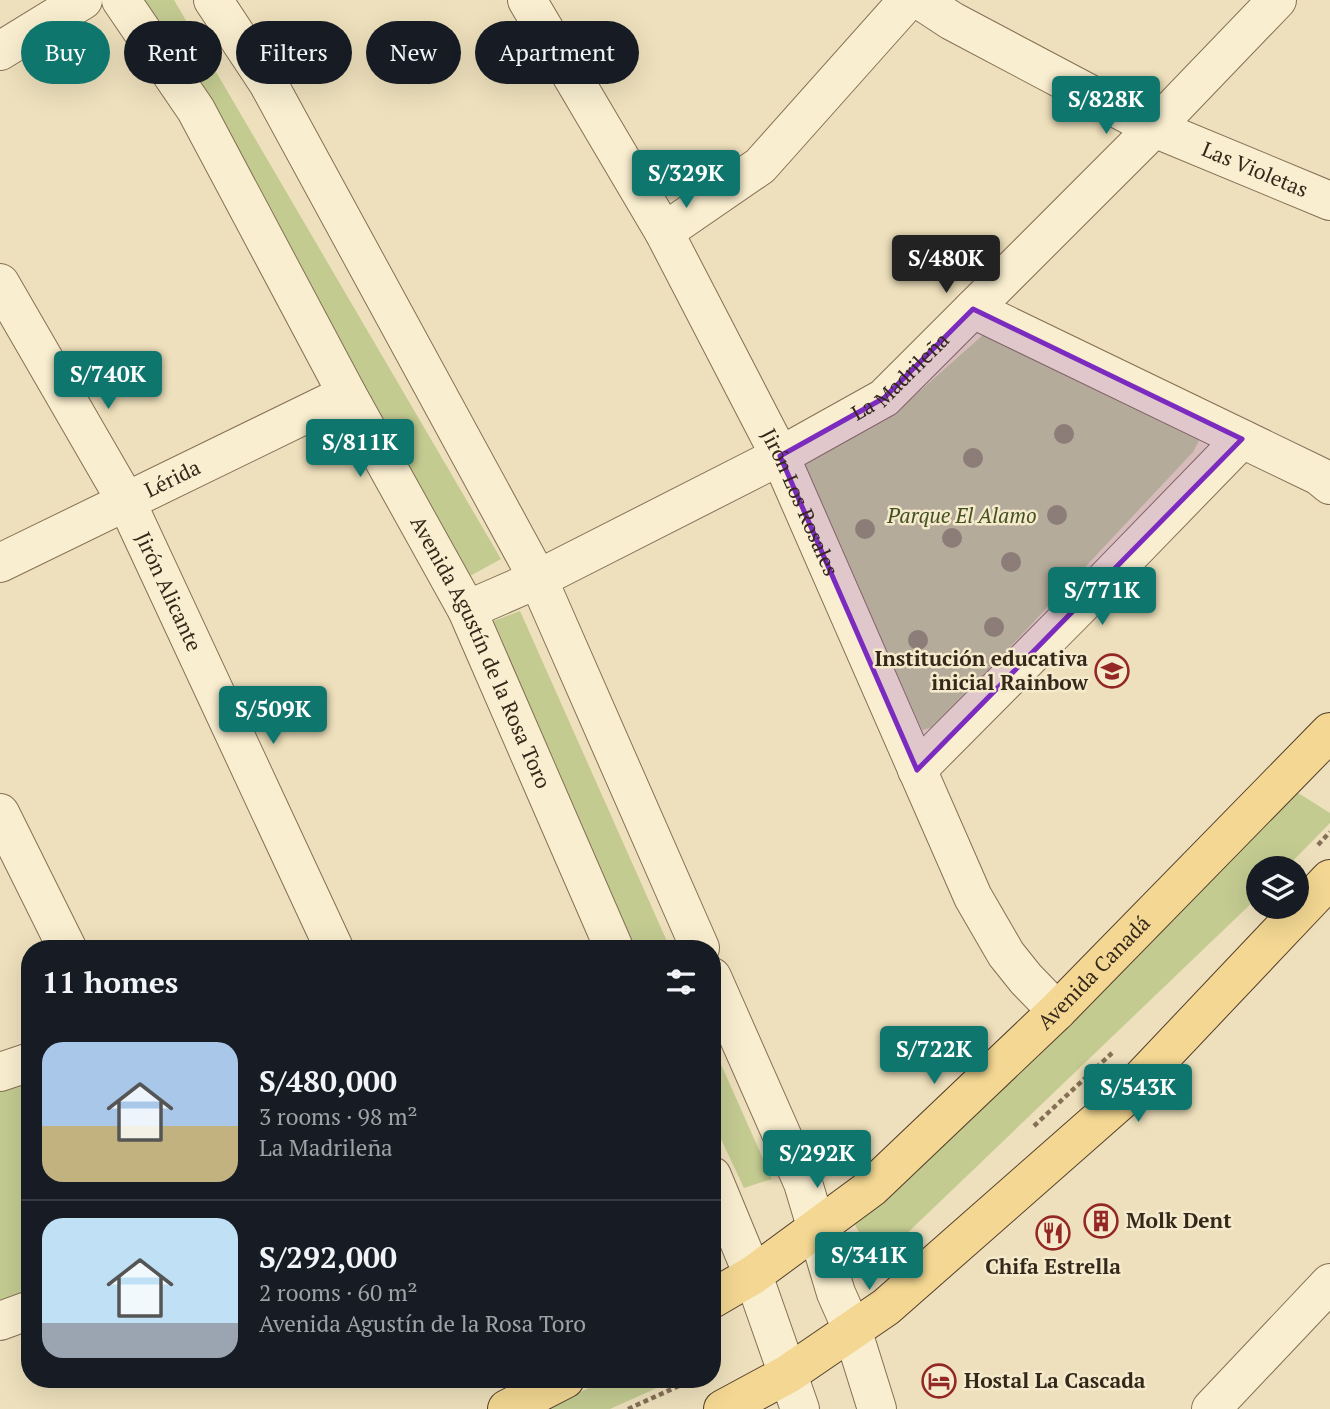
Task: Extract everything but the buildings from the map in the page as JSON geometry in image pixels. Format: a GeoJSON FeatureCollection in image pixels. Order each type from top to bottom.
{"type":"FeatureCollection","features":[{"type":"Feature","properties":{"kind":"main road","name":"Avenida Canadá"},"geometry":{"type":"LineString","coordinates":[[721,1293],[753,1275],[871,1188],[1324,752]]}},
{"type":"Feature","properties":{"kind":"main road"},"geometry":{"type":"LineString","coordinates":[[723,1409],[794,1392],[852,1329],[886,1307],[1119,1102],[1330,879]]}},
{"type":"Feature","properties":{"kind":"main road"},"geometry":{"type":"LineString","coordinates":[[519,1395],[539,1388]]}},
{"type":"Feature","properties":{"kind":"street"},"geometry":{"type":"LineString","coordinates":[[0,51],[83,0]]}},
{"type":"Feature","properties":{"kind":"street","name":"Avenida Agustín de la Rosa Toro"},"geometry":{"type":"LineString","coordinates":[[121,0],[196,110],[347,394],[467,610],[611,940]]}},
{"type":"Feature","properties":{"kind":"street"},"geometry":{"type":"LineString","coordinates":[[213,0],[268,83],[538,579],[696,940]]}},
{"type":"Feature","properties":{"kind":"street","name":"Jirón Los Rosales"},"geometry":{"type":"LineString","coordinates":[[527,0],[664,232],[780,456],[973,897],[1006,954],[1057,1010]]}},
{"type":"Feature","properties":{"kind":"street"},"geometry":{"type":"LineString","coordinates":[[664,232],[760,166],[908,0]]}},
{"type":"Feature","properties":{"kind":"street","name":"Las Violetas"},"geometry":{"type":"LineString","coordinates":[[919,0],[952,21],[1154,128],[1330,201]]}},
{"type":"Feature","properties":{"kind":"street","name":"La Madrileña"},"geometry":{"type":"LineString","coordinates":[[467,610],[538,579],[780,456],[884,398],[1278,0]]}},
{"type":"Feature","properties":{"kind":"street","name":"Jirón Alicante"},"geometry":{"type":"LineString","coordinates":[[0,284],[126,501],[330,940]]}},
{"type":"Feature","properties":{"kind":"street"},"geometry":{"type":"LineString","coordinates":[[973,309],[1319,476],[1330,485]]}},
{"type":"Feature","properties":{"kind":"street","name":"Lérida"},"geometry":{"type":"LineString","coordinates":[[0,563],[347,394]]}},
{"type":"Feature","properties":{"kind":"street"},"geometry":{"type":"LineString","coordinates":[[917,770],[1242,439]]}},
{"type":"Feature","properties":{"kind":"street"},"geometry":{"type":"LineString","coordinates":[[0,813],[63,940]]}},
{"type":"Feature","properties":{"kind":"street"},"geometry":{"type":"LineString","coordinates":[[721,997],[803,1183],[836,1293],[852,1329],[877,1409]]}},
{"type":"Feature","properties":{"kind":"street"},"geometry":{"type":"LineString","coordinates":[[0,1072],[21,1065]]}},
{"type":"Feature","properties":{"kind":"street"},"geometry":{"type":"LineString","coordinates":[[721,1198],[753,1275],[794,1392]]}},
{"type":"Feature","properties":{"kind":"street"},"geometry":{"type":"LineString","coordinates":[[1211,1409],[1330,1283]]}},
{"type":"Feature","properties":{"kind":"street"},"geometry":{"type":"LineString","coordinates":[[0,1321],[21,1313]]}},
{"type":"Feature","properties":{"kind":"path"},"geometry":{"type":"LineString","coordinates":[[1024,1134],[1114,1051]]}},
{"type":"Feature","properties":{"kind":"path"},"geometry":{"type":"LineString","coordinates":[[628,1409],[674,1388]]}},
{"type":"Feature","properties":{"kind":"highlighted area"},"geometry":{"type":"Polygon","coordinates":[[[973,309],[1242,439],[917,770],[780,456],[884,398],[973,309]]]}},
{"type":"Feature","properties":{"kind":"green space"},"geometry":{"type":"Polygon","coordinates":[[[132,0],[174,0],[186,21],[144,21],[132,0]]]}},
{"type":"Feature","properties":{"kind":"green space"},"geometry":{"type":"Polygon","coordinates":[[[222,82],[501,559],[459,582],[179,84],[222,82]]]}},
{"type":"Feature","properties":{"kind":"green space","name":"Parque El Alamo"},"geometry":{"type":"Polygon","coordinates":[[[983,335],[1201,437],[1193,452],[935,727],[922,730],[803,464],[896,412],[983,335]]]}},
{"type":"Feature","properties":{"kind":"green space"},"geometry":{"type":"Polygon","coordinates":[[[520,611],[666,940],[629,940],[483,625],[520,611]]]}},
{"type":"Feature","properties":{"kind":"green space"},"geometry":{"type":"Polygon","coordinates":[[[1295,791],[1330,813],[1330,823],[1298,856],[1246,856],[1246,908],[876,1263],[854,1223],[1295,791]]]}},
{"type":"Feature","properties":{"kind":"green space"},"geometry":{"type":"Polygon","coordinates":[[[721,1064],[772,1179],[744,1188],[721,1139],[721,1064]]]}},
{"type":"Feature","properties":{"kind":"green space"},"geometry":{"type":"Polygon","coordinates":[[[21,1071],[21,1298],[0,1306],[0,1079],[21,1071]]]}},
{"type":"Feature","properties":{"kind":"green space"},"geometry":{"type":"Polygon","coordinates":[[[589,1388],[657,1388],[610,1409],[544,1409],[589,1388]]]}},
{"type":"Feature","properties":{"kind":"place","name":"Institución educativa inicial Rainbow"},"geometry":{"type":"Point","coordinates":[1112,671]}},
{"type":"Feature","properties":{"kind":"place","name":"Molk Dent"},"geometry":{"type":"Point","coordinates":[1101,1221]}},
{"type":"Feature","properties":{"kind":"place","name":"Chifa Estrella"},"geometry":{"type":"Point","coordinates":[1053,1233]}},
{"type":"Feature","properties":{"kind":"place","name":"Hostal La Cascada"},"geometry":{"type":"Point","coordinates":[939,1381]}}]}
